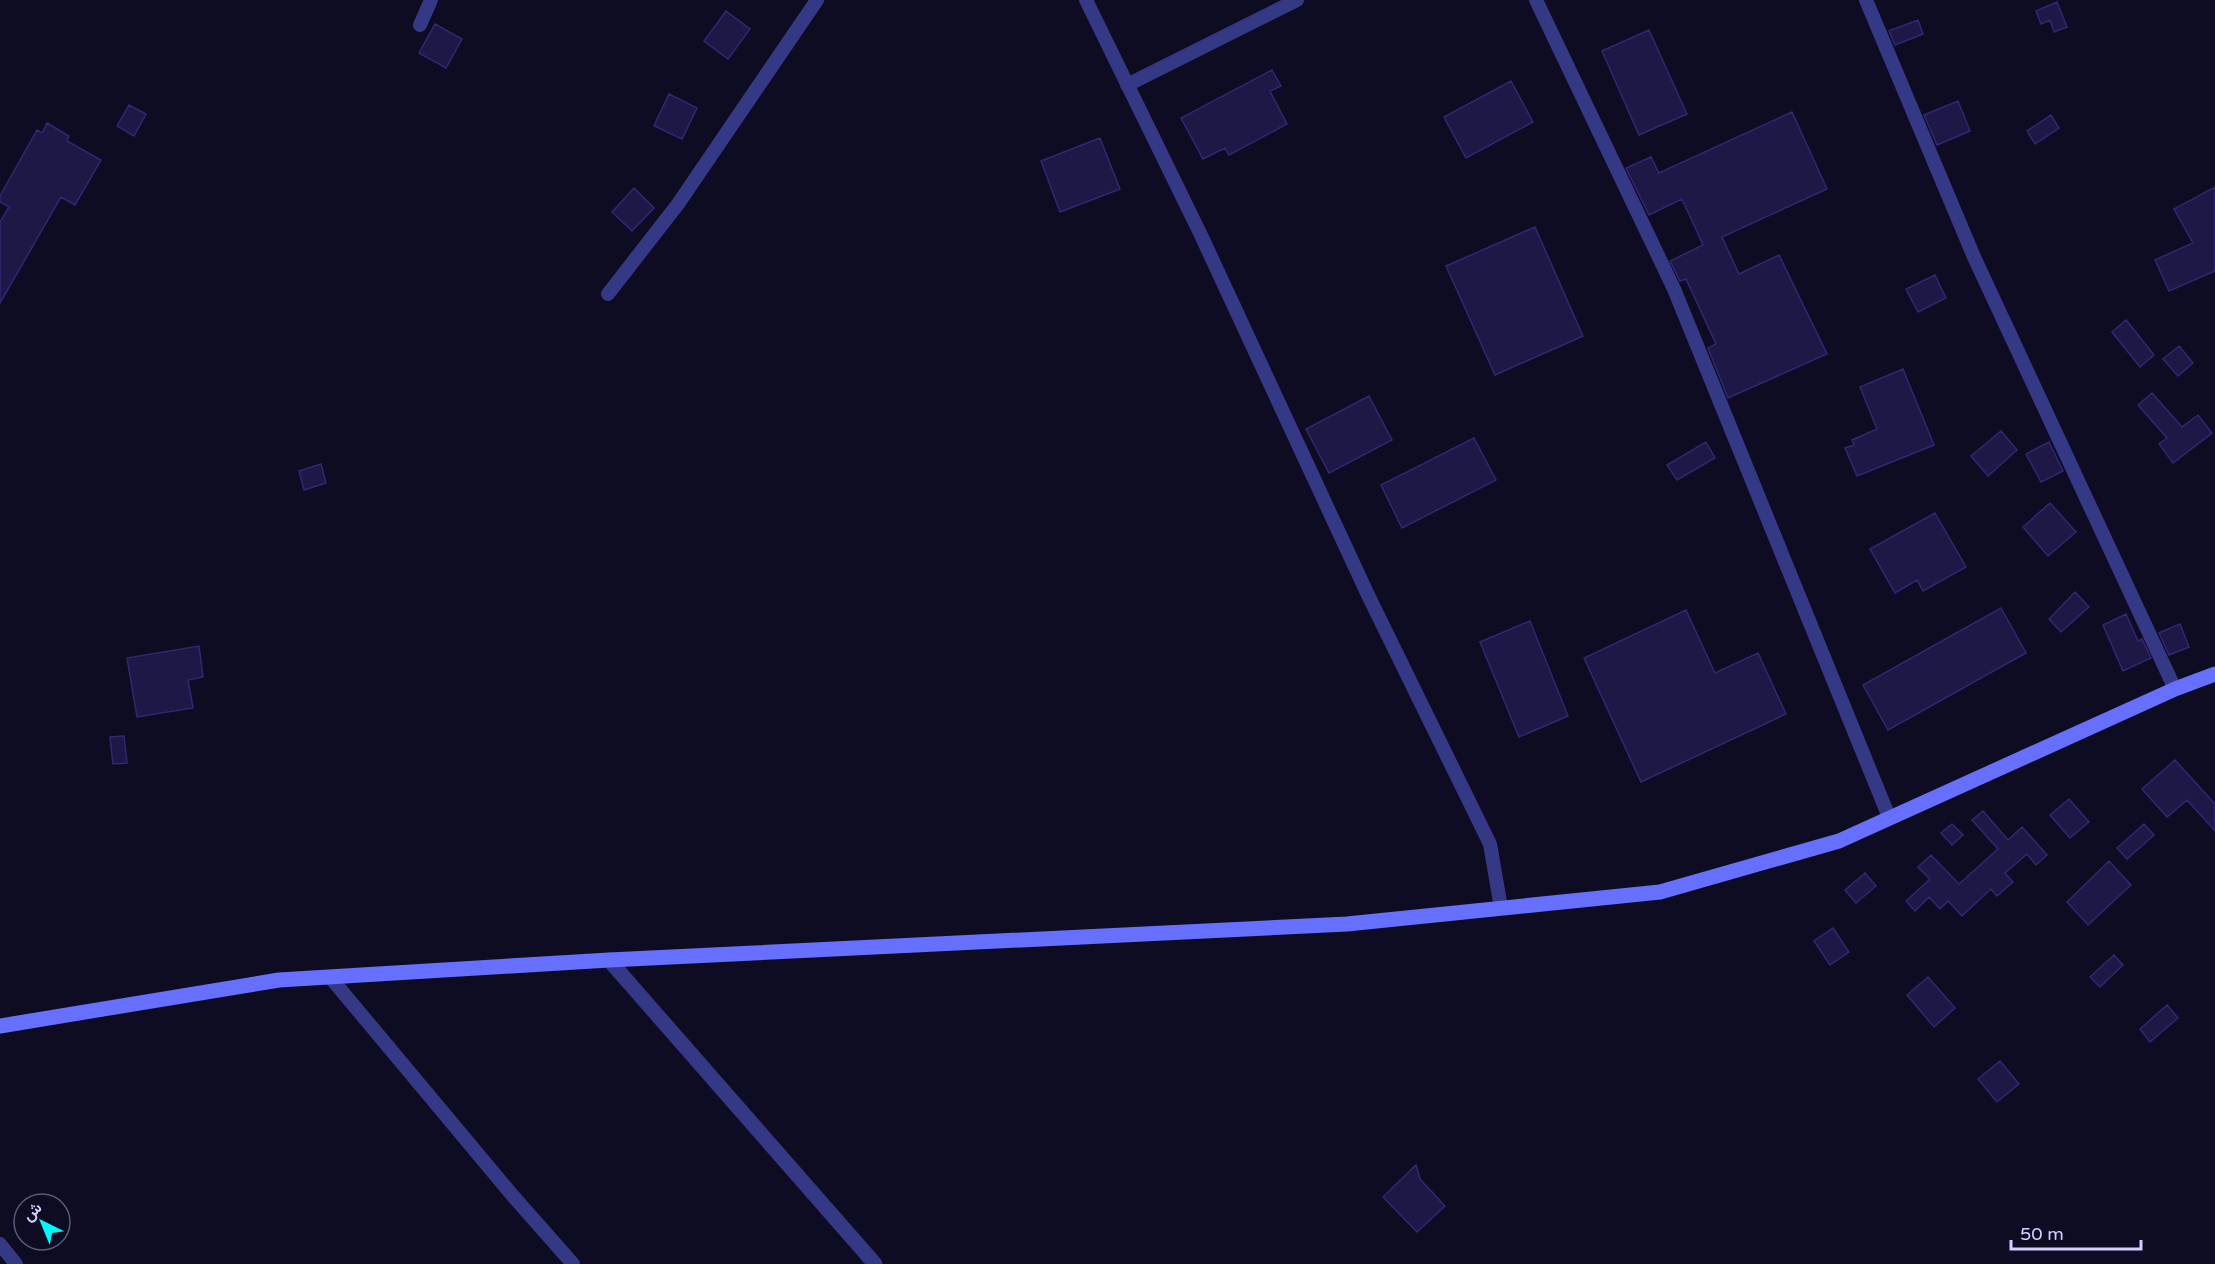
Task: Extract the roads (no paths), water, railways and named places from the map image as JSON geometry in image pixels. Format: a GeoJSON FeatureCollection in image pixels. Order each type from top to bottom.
{"type":"FeatureCollection","features":[{"type":"Feature","properties":{"kind":"main road"},"geometry":{"type":"LineString","coordinates":[[0,1026],[279,980],[609,960],[1347,924],[1660,892],[1839,841],[2175,689],[2215,674]]}},
{"type":"Feature","properties":{"kind":"street"},"geometry":{"type":"LineString","coordinates":[[420,25],[430,0]]}},
{"type":"Feature","properties":{"kind":"street"},"geometry":{"type":"LineString","coordinates":[[608,294],[678,204],[817,0]]}},
{"type":"Feature","properties":{"kind":"street"},"geometry":{"type":"LineString","coordinates":[[1086,0],[1368,595],[1490,844],[1501,908]]}},
{"type":"Feature","properties":{"kind":"street"},"geometry":{"type":"LineString","coordinates":[[1127,85],[1297,0]]}},
{"type":"Feature","properties":{"kind":"street"},"geometry":{"type":"LineString","coordinates":[[1536,0],[1674,289],[1889,817]]}},
{"type":"Feature","properties":{"kind":"street"},"geometry":{"type":"LineString","coordinates":[[1866,0],[1974,257],[2175,689]]}},
{"type":"Feature","properties":{"kind":"street"},"geometry":{"type":"LineString","coordinates":[[609,960],[875,1264]]}},
{"type":"Feature","properties":{"kind":"street"},"geometry":{"type":"LineString","coordinates":[[330,977],[513,1196],[573,1264]]}},
{"type":"Feature","properties":{"kind":"street"},"geometry":{"type":"LineString","coordinates":[[0,1244],[16,1264]]}}]}
